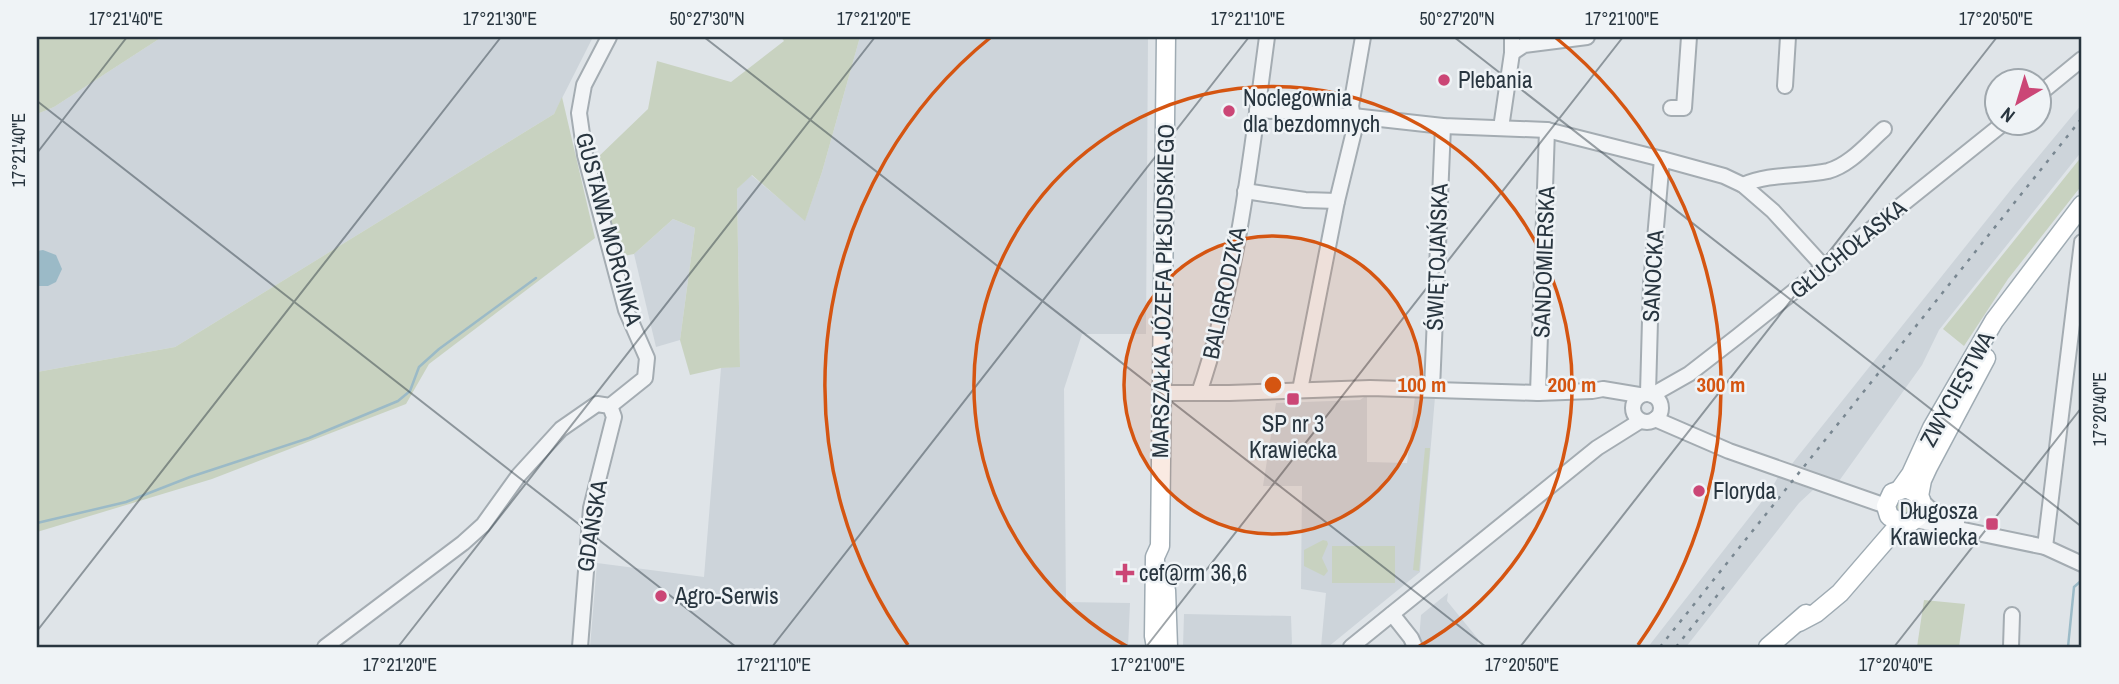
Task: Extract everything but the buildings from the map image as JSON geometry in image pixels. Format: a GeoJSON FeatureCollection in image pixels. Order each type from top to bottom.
{"type":"FeatureCollection","features":[{"type":"Feature","properties":{"kind":"main road","name":"MARSZAŁKA JÓZEFA PIŁSUDSKIEGO"},"geometry":{"type":"LineString","coordinates":[[1156,647],[1155,557],[1160,546],[1166,37]]}},
{"type":"Feature","properties":{"kind":"main road","name":"ZWYCIĘSTWA"},"geometry":{"type":"LineString","coordinates":[[1901,488],[1987,332],[2082,205]]}},
{"type":"Feature","properties":{"kind":"main road","name":"ZWYCIĘSTWA"},"geometry":{"type":"LineString","coordinates":[[1920,498],[1922,480],[1928,467],[2000,332],[2017,292]]}},
{"type":"Feature","properties":{"kind":"main road"},"geometry":{"type":"LineString","coordinates":[[1768,647],[1799,622],[1866,552],[1883,527],[1889,496],[1901,488],[1911,490],[1920,498],[1921,511],[1890,534],[1856,578],[1816,612],[1799,622]]}},
{"type":"Feature","properties":{"kind":"main road"},"geometry":{"type":"LineString","coordinates":[[1887,508],[1893,519],[1909,522]]}},
{"type":"Feature","properties":{"kind":"main road","name":"MARSZAŁKA JÓZEFA PIŁSUDSKIEGO"},"geometry":{"type":"LineString","coordinates":[[1160,546],[1166,557],[1168,647]]}},
{"type":"Feature","properties":{"kind":"street","name":"GUSTAWA MORCINKA"},"geometry":{"type":"LineString","coordinates":[[325,647],[456,549],[483,525],[519,475],[561,429],[597,404],[610,406],[639,385],[647,372],[647,358],[626,310],[585,155],[580,122],[581,94],[609,37]]}},
{"type":"Feature","properties":{"kind":"street","name":"BALIGRODZKA"},"geometry":{"type":"LineString","coordinates":[[1199,393],[1217,337],[1245,191],[1267,37]]}},
{"type":"Feature","properties":{"kind":"street"},"geometry":{"type":"LineString","coordinates":[[1300,390],[1337,201],[1355,127],[1351,106],[1363,37]]}},
{"type":"Feature","properties":{"kind":"street"},"geometry":{"type":"LineString","coordinates":[[1501,128],[1512,37]]}},
{"type":"Feature","properties":{"kind":"street"},"geometry":{"type":"LineString","coordinates":[[1512,53],[1524,45],[1551,39],[1587,37]]}},
{"type":"Feature","properties":{"kind":"street"},"geometry":{"type":"LineString","coordinates":[[1671,108],[1684,108],[1689,37]]}},
{"type":"Feature","properties":{"kind":"street"},"geometry":{"type":"LineString","coordinates":[[1785,86],[1788,37]]}},
{"type":"Feature","properties":{"kind":"street"},"geometry":{"type":"LineString","coordinates":[[2052,84],[2082,59]]}},
{"type":"Feature","properties":{"kind":"street"},"geometry":{"type":"LineString","coordinates":[[1257,110],[1353,116],[1443,126],[1548,130],[1724,176],[1743,185],[1773,211],[1825,268]]}},
{"type":"Feature","properties":{"kind":"street","name":"ŚWIĘTOJAŃSKA"},"geometry":{"type":"LineString","coordinates":[[1432,389],[1443,126]]}},
{"type":"Feature","properties":{"kind":"street"},"geometry":{"type":"LineString","coordinates":[[1743,185],[1756,179],[1829,170],[1846,163],[1884,129]]}},
{"type":"Feature","properties":{"kind":"street","name":"SANDOMIERSKA"},"geometry":{"type":"LineString","coordinates":[[1538,393],[1548,130]]}},
{"type":"Feature","properties":{"kind":"street","name":"GŁUCHOŁASKA"},"geometry":{"type":"LineString","coordinates":[[1351,647],[1647,406],[1825,268],[1988,136]]}},
{"type":"Feature","properties":{"kind":"street","name":"SANOCKA"},"geometry":{"type":"LineString","coordinates":[[1647,406],[1651,284],[1662,159]]}},
{"type":"Feature","properties":{"kind":"street"},"geometry":{"type":"LineString","coordinates":[[1245,191],[1305,200],[1337,201]]}},
{"type":"Feature","properties":{"kind":"street"},"geometry":{"type":"LineString","coordinates":[[2045,547],[2082,242]]}},
{"type":"Feature","properties":{"kind":"street"},"geometry":{"type":"LineString","coordinates":[[1162,393],[1370,388],[1538,393],[1603,389],[1666,413],[1704,439],[1887,508]]}},
{"type":"Feature","properties":{"kind":"street","name":"GDAŃSKA"},"geometry":{"type":"LineString","coordinates":[[580,647],[591,508],[614,417],[610,406]]}},
{"type":"Feature","properties":{"kind":"street"},"geometry":{"type":"LineString","coordinates":[[1920,498],[1929,508],[1977,532]]}},
{"type":"Feature","properties":{"kind":"street"},"geometry":{"type":"LineString","coordinates":[[1909,522],[1977,532],[2045,547],[2082,564]]}},
{"type":"Feature","properties":{"kind":"street"},"geometry":{"type":"LineString","coordinates":[[1392,614],[1415,647]]}},
{"type":"Feature","properties":{"kind":"street"},"geometry":{"type":"LineString","coordinates":[[2011,647],[2012,615]]}},
{"type":"Feature","properties":{"kind":"shaded area"},"geometry":{"type":"Polygon","coordinates":[[[162,37],[593,37],[554,114],[175,347],[37,372],[37,114],[54,107],[162,37]]]}},
{"type":"Feature","properties":{"kind":"shaded area"},"geometry":{"type":"Polygon","coordinates":[[[860,37],[1148,37],[1146,334],[1082,334],[1064,389],[1066,602],[1130,603],[1128,647],[590,647],[597,563],[704,577],[721,368],[740,366],[737,189],[751,175],[805,220],[822,172],[860,37]]]}},
{"type":"Feature","properties":{"kind":"shaded area"},"geometry":{"type":"Polygon","coordinates":[[[2082,104],[2082,151],[1939,330],[1922,365],[1839,481],[1791,465],[2013,187],[2082,104]]]}},
{"type":"Feature","properties":{"kind":"shaded area"},"geometry":{"type":"Polygon","coordinates":[[[673,219],[695,228],[680,340],[656,347],[634,254],[673,219]]]}},
{"type":"Feature","properties":{"kind":"shaded area"},"geometry":{"type":"Polygon","coordinates":[[[1367,395],[1367,462],[1407,463],[1415,396],[1435,397],[1420,572],[1328,647],[1321,647],[1326,593],[1301,589],[1302,486],[1263,486],[1276,403],[1360,400],[1367,395]]]}},
{"type":"Feature","properties":{"kind":"shaded area"},"geometry":{"type":"Polygon","coordinates":[[[1778,477],[1813,490],[1799,503],[1686,647],[1648,647],[1770,491],[1778,477]]]}},
{"type":"Feature","properties":{"kind":"shaded area"},"geometry":{"type":"Polygon","coordinates":[[[1448,593],[1447,601],[1478,639],[1477,647],[1421,647],[1421,615],[1448,593]]]}},
{"type":"Feature","properties":{"kind":"shaded area"},"geometry":{"type":"Polygon","coordinates":[[[1184,614],[1291,616],[1292,644],[1288,647],[1183,647],[1184,614]]]}},
{"type":"Feature","properties":{"kind":"green space"},"geometry":{"type":"Polygon","coordinates":[[[37,37],[162,37],[54,107],[37,114],[37,37]]]}},
{"type":"Feature","properties":{"kind":"green space"},"geometry":{"type":"Polygon","coordinates":[[[781,37],[860,37],[822,172],[805,221],[752,175],[737,189],[740,367],[690,375],[680,340],[695,228],[673,219],[634,254],[618,257],[595,160],[648,109],[657,61],[731,82],[784,41],[781,37]]]}},
{"type":"Feature","properties":{"kind":"green space"},"geometry":{"type":"Polygon","coordinates":[[[562,97],[595,238],[429,364],[406,404],[212,479],[37,532],[37,372],[175,347],[554,114],[562,97]]]}},
{"type":"Feature","properties":{"kind":"green space"},"geometry":{"type":"Polygon","coordinates":[[[2082,156],[2082,185],[2008,279],[1964,346],[1943,329],[2082,156]]]}},
{"type":"Feature","properties":{"kind":"green space"},"geometry":{"type":"Polygon","coordinates":[[[1425,448],[1430,448],[1419,571],[1413,570],[1425,448]]]}},
{"type":"Feature","properties":{"kind":"green space"},"geometry":{"type":"Polygon","coordinates":[[[1910,496],[1915,509],[1907,517],[1895,511],[1896,499],[1910,496]]]}},
{"type":"Feature","properties":{"kind":"green space"},"geometry":{"type":"Polygon","coordinates":[[[1323,540],[1328,544],[1322,558],[1328,571],[1324,576],[1304,566],[1304,550],[1323,540]]]}},
{"type":"Feature","properties":{"kind":"green space"},"geometry":{"type":"Polygon","coordinates":[[[1332,546],[1395,546],[1395,583],[1332,583],[1332,546]]]}},
{"type":"Feature","properties":{"kind":"green space"},"geometry":{"type":"Polygon","coordinates":[[[1924,600],[1965,604],[1959,647],[1917,647],[1924,600]]]}},
{"type":"Feature","properties":{"kind":"water"},"geometry":{"type":"Polygon","coordinates":[[[43,250],[56,255],[62,269],[56,282],[48,286],[37,286],[37,251],[43,250]]]}},
{"type":"Feature","properties":{"kind":"waterway"},"geometry":{"type":"LineString","coordinates":[[37,523],[126,502],[190,477],[309,438],[398,401],[410,391],[419,367],[439,349],[536,278]]}},
{"type":"Feature","properties":{"kind":"waterway"},"geometry":{"type":"LineString","coordinates":[[2068,647],[2074,587],[2082,580]]}},
{"type":"Feature","properties":{"kind":"railway"},"geometry":{"type":"LineString","coordinates":[[1660,647],[2082,118]]}},
{"type":"Feature","properties":{"kind":"railway"},"geometry":{"type":"LineString","coordinates":[[1676,647],[1728,582]]}},
{"type":"Feature","properties":{"kind":"place","name":"Plebania"},"geometry":{"type":"Point","coordinates":[1444,80]}},
{"type":"Feature","properties":{"kind":"place","name":"Noclegownia dla bezdomnych"},"geometry":{"type":"Point","coordinates":[1229,111]}},
{"type":"Feature","properties":{"kind":"place","name":"SP nr 3 Krawiecka"},"geometry":{"type":"Point","coordinates":[1293,399]}},
{"type":"Feature","properties":{"kind":"place","name":"Floryda"},"geometry":{"type":"Point","coordinates":[1699,491]}},
{"type":"Feature","properties":{"kind":"place","name":"Długosza Krawiecka"},"geometry":{"type":"Point","coordinates":[1992,524]}},
{"type":"Feature","properties":{"kind":"place","name":"cef@rm 36,6"},"geometry":{"type":"Point","coordinates":[1125,573]}},
{"type":"Feature","properties":{"kind":"place","name":"Agro-Serwis"},"geometry":{"type":"Point","coordinates":[661,596]}}]}
